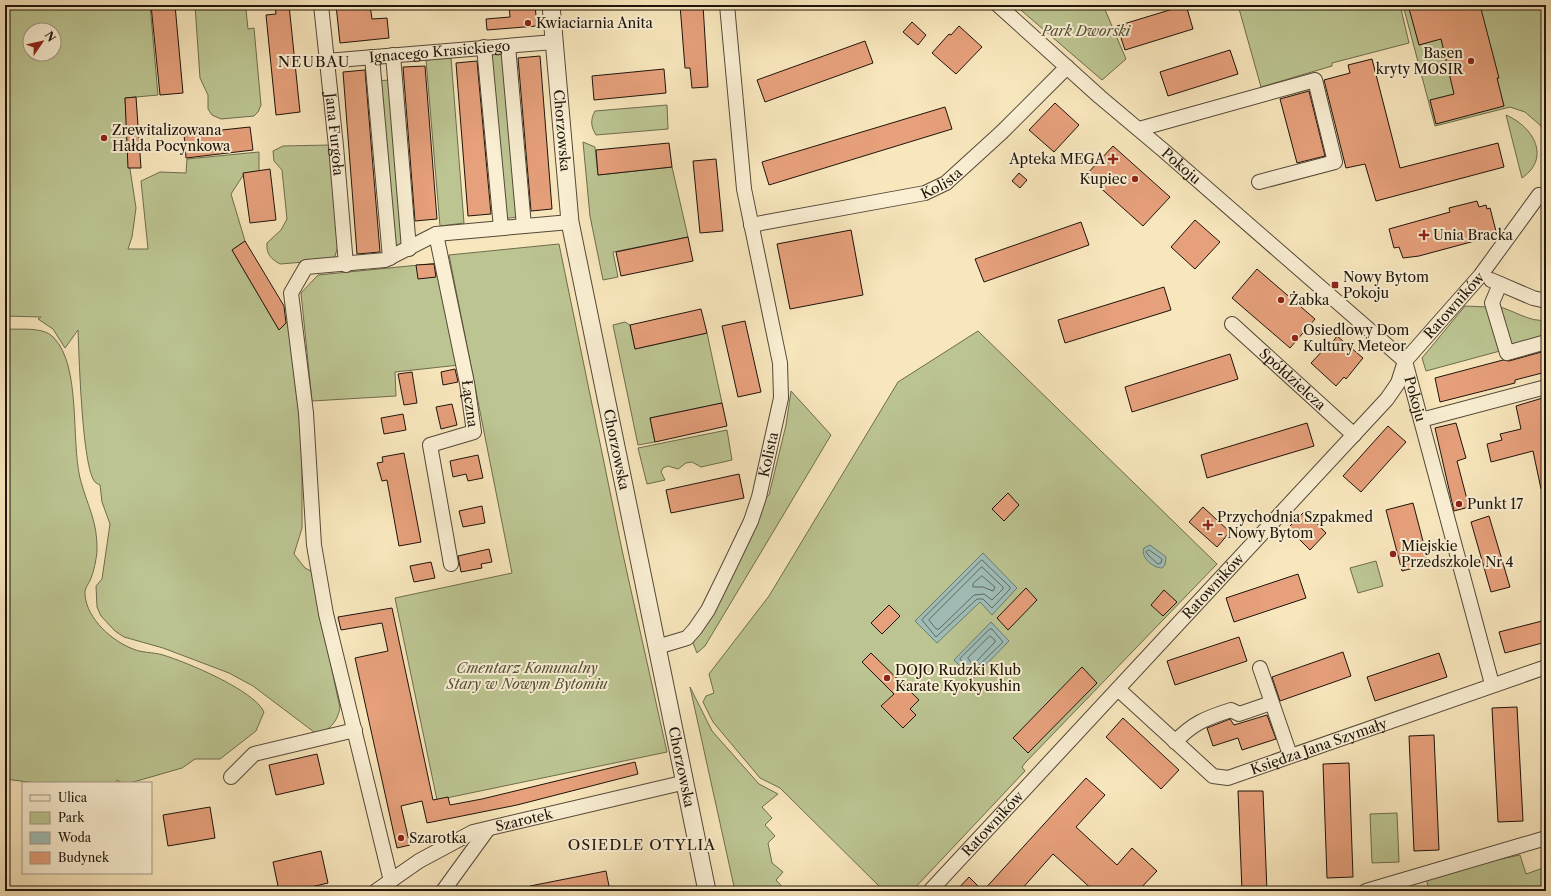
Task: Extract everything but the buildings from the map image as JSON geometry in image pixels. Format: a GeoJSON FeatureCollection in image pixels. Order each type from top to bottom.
{"type":"FeatureCollection","features":[{"type":"Feature","properties":{"kind":"street","name":"Jana Furgoła"},"geometry":{"type":"LineString","coordinates":[[321,5],[336,146],[346,265]]}},
{"type":"Feature","properties":{"kind":"street","name":"Chorzowska"},"geometry":{"type":"LineString","coordinates":[[551,5],[570,222],[686,782],[707,891]]}},
{"type":"Feature","properties":{"kind":"street","name":"Kolista"},"geometry":{"type":"LineString","coordinates":[[657,647],[687,638],[708,610],[751,521],[768,463],[781,398],[781,377],[744,189],[727,5]]}},
{"type":"Feature","properties":{"kind":"street","name":"Pokoju"},"geometry":{"type":"LineString","coordinates":[[998,5],[1067,67],[1405,361],[1492,684]]}},
{"type":"Feature","properties":{"kind":"street","name":"Ignacego Krasickiego"},"geometry":{"type":"LineString","coordinates":[[326,61],[554,42]]}},
{"type":"Feature","properties":{"kind":"street"},"geometry":{"type":"LineString","coordinates":[[508,46],[524,226]]}},
{"type":"Feature","properties":{"kind":"street"},"geometry":{"type":"LineString","coordinates":[[484,48],[501,228]]}},
{"type":"Feature","properties":{"kind":"street"},"geometry":{"type":"LineString","coordinates":[[393,55],[409,249]]}},
{"type":"Feature","properties":{"kind":"street"},"geometry":{"type":"LineString","coordinates":[[372,57],[390,258]]}},
{"type":"Feature","properties":{"kind":"street","name":"Kolista"},"geometry":{"type":"LineString","coordinates":[[751,225],[924,193],[937,188],[946,183],[1002,132],[1067,67]]}},
{"type":"Feature","properties":{"kind":"street"},"geometry":{"type":"LineString","coordinates":[[1139,129],[1315,80],[1335,162],[1259,182]]}},
{"type":"Feature","properties":{"kind":"street","name":"Ratowników"},"geometry":{"type":"LineString","coordinates":[[930,891],[1387,399],[1398,383],[1405,361],[1480,276],[1539,195]]}},
{"type":"Feature","properties":{"kind":"street"},"geometry":{"type":"LineString","coordinates":[[390,881],[326,614],[314,545],[306,413],[291,293],[306,267],[346,265],[385,260],[436,234],[570,222]]}},
{"type":"Feature","properties":{"kind":"street","name":"Łączna"},"geometry":{"type":"LineString","coordinates":[[436,234],[467,383],[474,432],[430,445],[451,564]]}},
{"type":"Feature","properties":{"kind":"street"},"geometry":{"type":"LineString","coordinates":[[1480,276],[1533,298],[1546,301]]}},
{"type":"Feature","properties":{"kind":"street"},"geometry":{"type":"LineString","coordinates":[[1500,284],[1492,303],[1507,353],[1546,342]]}},
{"type":"Feature","properties":{"kind":"street","name":"Spółdzielcza"},"geometry":{"type":"LineString","coordinates":[[1232,324],[1354,435]]}},
{"type":"Feature","properties":{"kind":"street"},"geometry":{"type":"LineString","coordinates":[[1421,420],[1546,387]]}},
{"type":"Feature","properties":{"kind":"street","name":"Księdza Jana Szymały"},"geometry":{"type":"LineString","coordinates":[[1118,689],[1213,776],[1228,778],[1492,684],[1546,667]]}},
{"type":"Feature","properties":{"kind":"street"},"geometry":{"type":"LineString","coordinates":[[1260,668],[1290,755]]}},
{"type":"Feature","properties":{"kind":"street"},"geometry":{"type":"LineString","coordinates":[[1175,742],[1185,732],[1203,719],[1231,710],[1239,714],[1271,702]]}},
{"type":"Feature","properties":{"kind":"street"},"geometry":{"type":"LineString","coordinates":[[231,777],[254,754],[355,730]]}},
{"type":"Feature","properties":{"kind":"street","name":"Szarotek"},"geometry":{"type":"LineString","coordinates":[[376,891],[419,861],[473,832],[686,782]]}},
{"type":"Feature","properties":{"kind":"street"},"geometry":{"type":"LineString","coordinates":[[443,891],[488,828]]}},
{"type":"Feature","properties":{"kind":"street"},"geometry":{"type":"LineString","coordinates":[[1366,891],[1546,838]]}},
{"type":"Feature","properties":{"kind":"green space"},"geometry":{"type":"Polygon","coordinates":[[[5,5],[150,5],[158,95],[125,98],[130,169],[136,208],[132,237],[128,249],[148,249],[141,181],[160,172],[186,173],[187,159],[259,152],[259,171],[244,174],[231,194],[245,241],[232,250],[279,330],[291,318],[302,414],[302,528],[294,554],[305,568],[311,571],[340,708],[337,718],[328,729],[314,732],[253,686],[229,673],[163,648],[124,637],[115,631],[101,616],[97,607],[96,586],[102,579],[110,524],[102,502],[100,485],[95,482],[87,456],[80,385],[78,330],[65,348],[53,329],[38,319],[41,317],[5,316],[5,5]]]}},
{"type":"Feature","properties":{"kind":"green space"},"geometry":{"type":"Polygon","coordinates":[[[195,5],[250,5],[246,10],[248,29],[254,28],[261,105],[258,112],[254,116],[221,119],[212,115],[208,109],[208,95],[200,78],[195,5]]]}},
{"type":"Feature","properties":{"kind":"green space","name":"Park Dworski"},"geometry":{"type":"Polygon","coordinates":[[[1015,5],[1103,5],[1126,59],[1102,80],[1015,5]]]}},
{"type":"Feature","properties":{"kind":"green space"},"geometry":{"type":"Polygon","coordinates":[[[1238,5],[1400,5],[1409,43],[1332,63],[1332,66],[1261,87],[1238,5]]]}},
{"type":"Feature","properties":{"kind":"green space"},"geometry":{"type":"Polygon","coordinates":[[[1403,5],[1546,5],[1546,134],[1540,125],[1525,112],[1510,107],[1435,126],[1403,5]]]}},
{"type":"Feature","properties":{"kind":"green space"},"geometry":{"type":"Polygon","coordinates":[[[503,54],[517,217],[503,219],[489,55],[503,54]]]}},
{"type":"Feature","properties":{"kind":"green space"},"geometry":{"type":"Polygon","coordinates":[[[451,58],[464,223],[440,226],[426,60],[451,58]]]}},
{"type":"Feature","properties":{"kind":"green space"},"geometry":{"type":"Polygon","coordinates":[[[390,80],[409,249],[390,258],[374,81],[390,80]]]}},
{"type":"Feature","properties":{"kind":"green space"},"geometry":{"type":"Polygon","coordinates":[[[667,105],[668,129],[596,135],[593,129],[592,120],[595,111],[667,105]]]}},
{"type":"Feature","properties":{"kind":"green space"},"geometry":{"type":"Polygon","coordinates":[[[1506,115],[1516,120],[1524,127],[1531,135],[1535,144],[1537,152],[1536,161],[1531,170],[1522,178],[1506,115]]]}},
{"type":"Feature","properties":{"kind":"green space"},"geometry":{"type":"Polygon","coordinates":[[[583,142],[595,147],[598,175],[672,167],[688,237],[613,252],[618,277],[603,280],[590,216],[583,142]]]}},
{"type":"Feature","properties":{"kind":"green space"},"geometry":{"type":"Polygon","coordinates":[[[330,145],[338,246],[335,256],[330,260],[280,264],[270,256],[267,250],[267,243],[281,230],[287,219],[282,170],[274,161],[273,151],[283,146],[330,145]]]}},
{"type":"Feature","properties":{"kind":"green space","name":"Cmentarz Komunalny Stary w Nowym Bytomiu"},"geometry":{"type":"Polygon","coordinates":[[[559,244],[622,550],[667,752],[437,800],[395,598],[512,573],[449,255],[559,244]]]}},
{"type":"Feature","properties":{"kind":"green space"},"geometry":{"type":"Polygon","coordinates":[[[439,263],[459,365],[395,372],[396,396],[312,401],[301,293],[318,275],[439,263]]]}},
{"type":"Feature","properties":{"kind":"green space"},"geometry":{"type":"Polygon","coordinates":[[[1465,306],[1488,307],[1500,351],[1426,371],[1422,358],[1465,306]]]}},
{"type":"Feature","properties":{"kind":"green space"},"geometry":{"type":"Polygon","coordinates":[[[1496,306],[1534,320],[1546,320],[1546,340],[1508,350],[1496,306]]]}},
{"type":"Feature","properties":{"kind":"green space"},"geometry":{"type":"Polygon","coordinates":[[[625,322],[630,325],[635,349],[707,333],[722,403],[650,418],[655,442],[638,445],[613,325],[625,322]]]}},
{"type":"Feature","properties":{"kind":"green space"},"geometry":{"type":"Polygon","coordinates":[[[5,329],[24,329],[38,330],[50,334],[62,350],[68,366],[74,404],[77,462],[80,478],[92,514],[97,541],[94,569],[85,593],[90,612],[102,628],[117,641],[136,650],[159,654],[202,670],[234,686],[258,704],[264,712],[256,731],[220,759],[195,759],[182,768],[133,782],[120,782],[117,780],[116,782],[28,782],[5,779],[5,329]]]}},
{"type":"Feature","properties":{"kind":"green space"},"geometry":{"type":"Polygon","coordinates":[[[978,331],[1217,564],[1025,763],[1022,767],[1025,771],[912,891],[884,891],[780,788],[760,778],[713,722],[703,702],[706,696],[714,693],[709,674],[769,596],[898,382],[978,331]]]}},
{"type":"Feature","properties":{"kind":"green space"},"geometry":{"type":"Polygon","coordinates":[[[791,391],[831,435],[705,646],[697,653],[693,643],[707,620],[764,499],[769,495],[786,425],[791,391]]]}},
{"type":"Feature","properties":{"kind":"green space"},"geometry":{"type":"Polygon","coordinates":[[[727,430],[732,460],[701,467],[692,462],[686,463],[678,469],[668,466],[663,468],[661,472],[665,480],[647,484],[638,448],[727,430]]]}},
{"type":"Feature","properties":{"kind":"green space"},"geometry":{"type":"Polygon","coordinates":[[[1376,561],[1383,586],[1358,593],[1350,568],[1376,561]]]}},
{"type":"Feature","properties":{"kind":"green space"},"geometry":{"type":"Polygon","coordinates":[[[690,687],[712,731],[759,784],[778,794],[762,807],[772,818],[765,825],[775,836],[768,843],[772,863],[783,872],[776,880],[786,891],[735,891],[690,687]]]}},
{"type":"Feature","properties":{"kind":"green space"},"geometry":{"type":"Polygon","coordinates":[[[1397,813],[1399,862],[1372,863],[1370,814],[1397,813]]]}},
{"type":"Feature","properties":{"kind":"green space"},"geometry":{"type":"Polygon","coordinates":[[[1520,855],[1526,874],[1546,867],[1546,891],[1423,891],[1429,889],[1426,879],[1458,868],[1520,855]]]}},
{"type":"Feature","properties":{"kind":"water"},"geometry":{"type":"Polygon","coordinates":[[[1150,545],[1166,557],[1165,565],[1162,568],[1158,568],[1151,564],[1144,555],[1144,548],[1150,545]]]}},
{"type":"Feature","properties":{"kind":"water"},"geometry":{"type":"Polygon","coordinates":[[[983,553],[1017,588],[992,615],[980,602],[937,643],[915,621],[983,553]]]}},
{"type":"Feature","properties":{"kind":"water"},"geometry":{"type":"Polygon","coordinates":[[[991,622],[1009,641],[973,678],[954,660],[991,622]]]}},
{"type":"Feature","properties":{"kind":"place","name":"Kwiaciarnia Anita"},"geometry":{"type":"Point","coordinates":[528,23]}},
{"type":"Feature","properties":{"kind":"place","name":"Basen kryty MOSIR"},"geometry":{"type":"Point","coordinates":[1471,61]}},
{"type":"Feature","properties":{"kind":"place","name":"Zrewitalizowana Hałda Pocynkowa"},"geometry":{"type":"Point","coordinates":[104,138]}},
{"type":"Feature","properties":{"kind":"place","name":"Apteka MEGA"},"geometry":{"type":"Point","coordinates":[1113,159]}},
{"type":"Feature","properties":{"kind":"place","name":"Kupiec"},"geometry":{"type":"Point","coordinates":[1135,179]}},
{"type":"Feature","properties":{"kind":"place","name":"Unia Bracka"},"geometry":{"type":"Point","coordinates":[1424,235]}},
{"type":"Feature","properties":{"kind":"place","name":"Nowy Bytom Pokoju"},"geometry":{"type":"Point","coordinates":[1335,285]}},
{"type":"Feature","properties":{"kind":"place","name":"Żabka"},"geometry":{"type":"Point","coordinates":[1281,300]}},
{"type":"Feature","properties":{"kind":"place","name":"Osiedlowy Dom Kultury Meteor"},"geometry":{"type":"Point","coordinates":[1295,338]}},
{"type":"Feature","properties":{"kind":"place","name":"Punkt 17"},"geometry":{"type":"Point","coordinates":[1459,504]}},
{"type":"Feature","properties":{"kind":"place","name":"Przychodnia Szpakmed - Nowy Bytom"},"geometry":{"type":"Point","coordinates":[1208,525]}},
{"type":"Feature","properties":{"kind":"place","name":"Miejskie Przedszkole Nr 4"},"geometry":{"type":"Point","coordinates":[1393,554]}},
{"type":"Feature","properties":{"kind":"place","name":"DOJO Rudzki Klub Karate Kyokyushin"},"geometry":{"type":"Point","coordinates":[887,678]}},
{"type":"Feature","properties":{"kind":"place","name":"Szarotka"},"geometry":{"type":"Point","coordinates":[401,838]}},
{"type":"Feature","properties":{"kind":"district","name":"NEUBAU"},"geometry":{"type":"Point","coordinates":[314,62]}},
{"type":"Feature","properties":{"kind":"district","name":"OSIEDLE OTYLIA"},"geometry":{"type":"Point","coordinates":[642,845]}}]}
